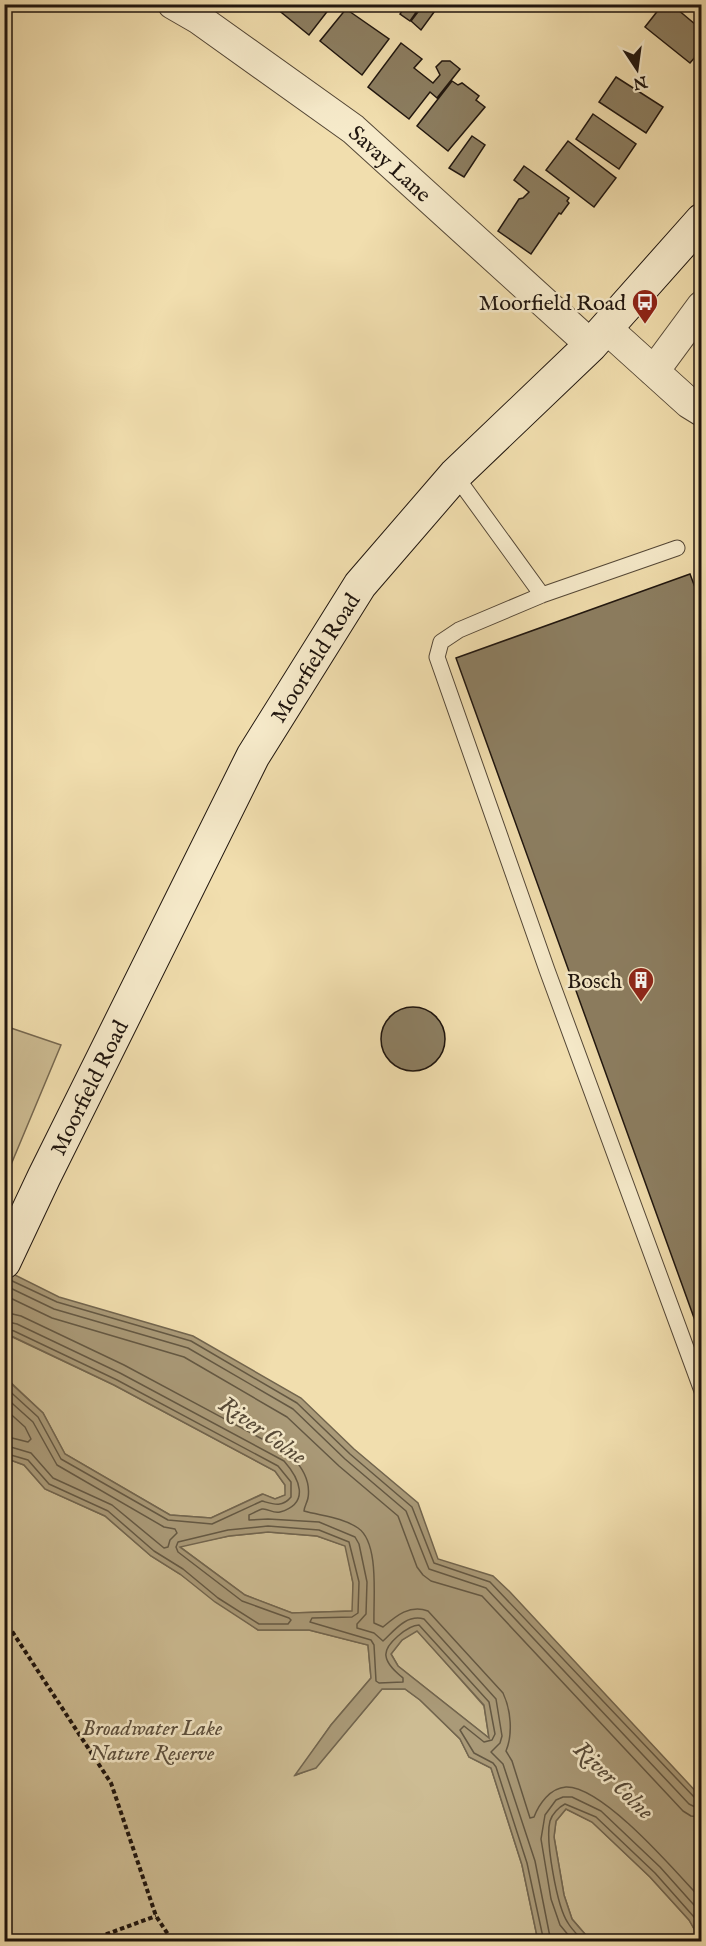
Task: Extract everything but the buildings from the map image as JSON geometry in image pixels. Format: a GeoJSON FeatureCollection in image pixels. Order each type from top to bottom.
{"type":"FeatureCollection","features":[{"type":"Feature","properties":{"kind":"street","name":"Savay Lane"},"geometry":{"type":"LineString","coordinates":[[173,4],[200,19],[353,129],[599,336],[654,371],[688,402],[702,411]]}},
{"type":"Feature","properties":{"kind":"street","name":"Moorfield Road"},"geometry":{"type":"LineString","coordinates":[[4,1262],[253,756],[360,585],[455,475],[599,336],[702,220]]}},
{"type":"Feature","properties":{"kind":"street"},"geometry":{"type":"LineString","coordinates":[[654,371],[702,306]]}},
{"type":"Feature","properties":{"kind":"lane"},"geometry":{"type":"LineString","coordinates":[[455,475],[542,595]]}},
{"type":"Feature","properties":{"kind":"lane"},"geometry":{"type":"LineString","coordinates":[[677,548],[542,595],[459,630],[441,642],[437,657],[547,970],[702,1391]]}},
{"type":"Feature","properties":{"kind":"path"},"geometry":{"type":"LineString","coordinates":[[4,1619],[111,1783],[156,1916],[173,1941]]}},
{"type":"Feature","properties":{"kind":"path"},"geometry":{"type":"LineString","coordinates":[[93,1941],[156,1916]]}},
{"type":"Feature","properties":{"kind":"green space"},"geometry":{"type":"Polygon","coordinates":[[[4,1026],[61,1045],[5,1179],[4,1026]]]}},
{"type":"Feature","properties":{"kind":"green space"},"geometry":{"type":"Polygon","coordinates":[[[4,1333],[114,1385],[275,1471],[285,1485],[286,1495],[275,1499],[262,1494],[211,1518],[170,1515],[65,1454],[43,1413],[5,1377],[4,1333]]]}},
{"type":"Feature","properties":{"kind":"green space","name":"Broadwater Lake Nature Reserve"},"geometry":{"type":"Polygon","coordinates":[[[5,1458],[24,1465],[45,1489],[105,1516],[151,1556],[258,1630],[309,1630],[368,1645],[371,1678],[331,1725],[296,1775],[316,1767],[382,1689],[405,1689],[420,1700],[460,1739],[469,1757],[491,1768],[522,1865],[538,1941],[5,1942],[5,1458]]]}},
{"type":"Feature","properties":{"kind":"green space"},"geometry":{"type":"Polygon","coordinates":[[[268,1532],[317,1536],[346,1546],[353,1583],[353,1611],[292,1613],[245,1595],[179,1546],[229,1536],[268,1532]]]}},
{"type":"Feature","properties":{"kind":"green space"},"geometry":{"type":"Polygon","coordinates":[[[417,1630],[484,1706],[489,1738],[398,1666],[391,1654],[402,1640],[417,1630]]]}},
{"type":"Feature","properties":{"kind":"green space"},"geometry":{"type":"Polygon","coordinates":[[[566,1809],[592,1822],[650,1877],[689,1920],[701,1941],[591,1941],[572,1919],[564,1895],[554,1837],[556,1821],[566,1809]]]}},
{"type":"Feature","properties":{"kind":"water","name":"River Colne"},"geometry":{"type":"Polygon","coordinates":[[[5,1270],[59,1297],[193,1336],[301,1398],[354,1449],[418,1503],[438,1559],[493,1576],[701,1797],[701,1941],[689,1920],[650,1877],[592,1822],[566,1809],[556,1821],[554,1837],[564,1895],[572,1919],[591,1941],[538,1941],[522,1865],[491,1768],[469,1757],[460,1739],[420,1700],[405,1689],[382,1689],[316,1768],[295,1775],[331,1725],[371,1678],[368,1645],[309,1630],[258,1630],[151,1556],[105,1516],[45,1489],[24,1465],[5,1458],[4,1377],[43,1413],[65,1454],[170,1515],[211,1518],[263,1494],[275,1499],[285,1495],[285,1485],[275,1471],[114,1385],[5,1333],[5,1270]],[[268,1532],[229,1536],[180,1547],[245,1595],[292,1613],[352,1611],[353,1583],[345,1546],[317,1536],[268,1532]],[[417,1631],[402,1640],[391,1654],[398,1666],[489,1738],[484,1705],[417,1631]]]}},
{"type":"Feature","properties":{"kind":"place","name":"Moorfield Road"},"geometry":{"type":"Point","coordinates":[645,325]}},
{"type":"Feature","properties":{"kind":"place","name":"Bosch"},"geometry":{"type":"Point","coordinates":[641,1003]}}]}
